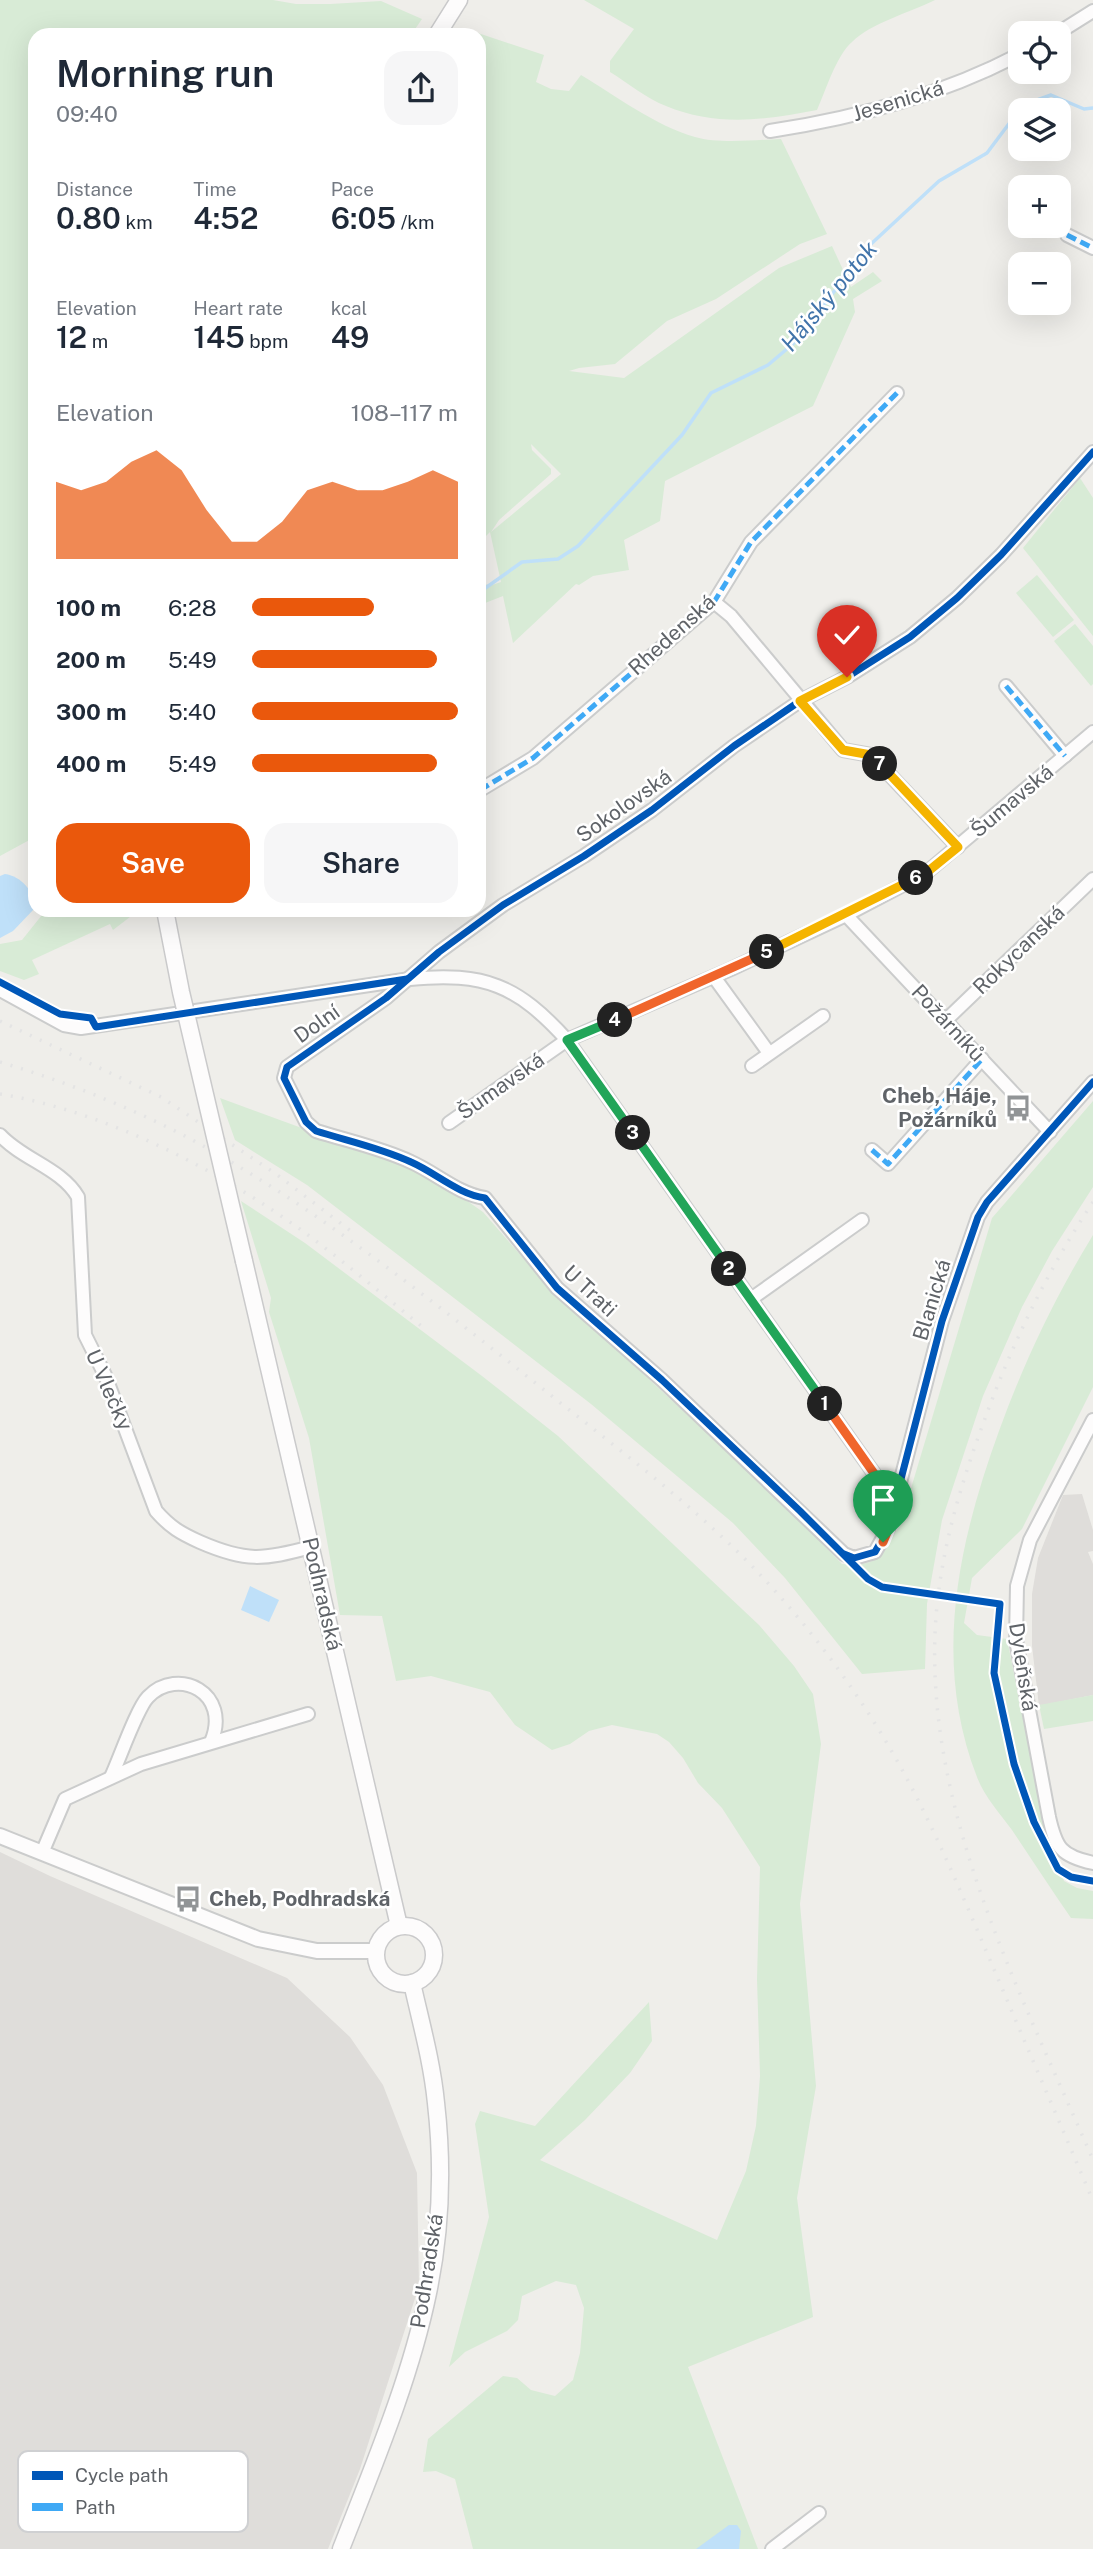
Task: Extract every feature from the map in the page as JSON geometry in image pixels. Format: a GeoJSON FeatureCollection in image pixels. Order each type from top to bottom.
{"type":"FeatureCollection","features":[{"type":"Feature","properties":{"kind":"main road"},"geometry":{"type":"LineString","coordinates":[[441,28],[459,0]]}},
{"type":"Feature","properties":{"kind":"main road","name":"Podhradská"},"geometry":{"type":"LineString","coordinates":[[166,917],[181,992],[399,1926]]}},
{"type":"Feature","properties":{"kind":"main road"},"geometry":{"type":"LineString","coordinates":[[399,1926],[411,1926],[422,1931],[430,1939],[434,1950],[431,1968],[424,1978],[412,1983],[394,1982],[384,1974],[378,1964],[376,1951],[384,1935],[399,1926]]}},
{"type":"Feature","properties":{"kind":"main road","name":"Podhradská"},"geometry":{"type":"LineString","coordinates":[[341,2549],[409,2365],[433,2262],[440,2184],[437,2112],[429,2053],[412,1983]]}},
{"type":"Feature","properties":{"kind":"street"},"geometry":{"type":"LineString","coordinates":[[1071,25],[1093,11]]}},
{"type":"Feature","properties":{"kind":"street","name":"Jesenická"},"geometry":{"type":"LineString","coordinates":[[770,131],[824,123],[903,102],[962,81],[1008,60]]}},
{"type":"Feature","properties":{"kind":"street"},"geometry":{"type":"LineString","coordinates":[[1071,237],[1093,248]]}},
{"type":"Feature","properties":{"kind":"street","name":"Rhedenská"},"geometry":{"type":"LineString","coordinates":[[486,786],[533,758],[714,602],[751,542],[897,393]]}},
{"type":"Feature","properties":{"kind":"street","name":"Sokolovská"},"geometry":{"type":"LineString","coordinates":[[410,979],[439,952],[503,905],[584,856],[652,810],[734,746],[800,701],[858,670],[910,637],[1001,555],[1093,452]]}},
{"type":"Feature","properties":{"kind":"street"},"geometry":{"type":"LineString","coordinates":[[714,602],[731,616],[843,750],[871,755],[958,847]]}},
{"type":"Feature","properties":{"kind":"street"},"geometry":{"type":"LineString","coordinates":[[1006,686],[1065,756]]}},
{"type":"Feature","properties":{"kind":"street","name":"Šumavská"},"geometry":{"type":"LineString","coordinates":[[449,1123],[567,1040],[714,977],[846,915],[926,873],[1093,733]]}},
{"type":"Feature","properties":{"kind":"street","name":"Rokycanská"},"geometry":{"type":"LineString","coordinates":[[945,1021],[1093,878]]}},
{"type":"Feature","properties":{"kind":"street","name":"Požárníků"},"geometry":{"type":"LineString","coordinates":[[846,915],[1050,1132]]}},
{"type":"Feature","properties":{"kind":"street"},"geometry":{"type":"LineString","coordinates":[[0,990],[64,1025],[81,1028],[410,979],[447,976],[479,979],[497,985],[532,1005],[567,1040],[878,1479],[897,1494]]}},
{"type":"Feature","properties":{"kind":"street"},"geometry":{"type":"LineString","coordinates":[[714,977],[769,1053]]}},
{"type":"Feature","properties":{"kind":"street","name":"Dolní"},"geometry":{"type":"LineString","coordinates":[[284,1078],[287,1067],[410,979]]}},
{"type":"Feature","properties":{"kind":"street"},"geometry":{"type":"LineString","coordinates":[[752,1066],[823,1016]]}},
{"type":"Feature","properties":{"kind":"street"},"geometry":{"type":"LineString","coordinates":[[872,1150],[888,1164],[982,1059]]}},
{"type":"Feature","properties":{"kind":"street","name":"U Trati"},"geometry":{"type":"LineString","coordinates":[[284,1078],[306,1122],[316,1131],[396,1155],[434,1172],[470,1196],[485,1198],[557,1288],[662,1380],[844,1555],[864,1557]]}},
{"type":"Feature","properties":{"kind":"street","name":"Blanická"},"geometry":{"type":"LineString","coordinates":[[864,1557],[875,1552],[888,1530],[942,1321],[978,1217],[987,1202],[1093,1082]]}},
{"type":"Feature","properties":{"kind":"street","name":"U Vlečky"},"geometry":{"type":"LineString","coordinates":[[0,1135],[13,1149],[71,1185],[78,1197],[85,1335],[105,1375],[142,1467],[156,1511],[169,1527],[228,1554],[243,1558],[262,1558],[311,1548]]}},
{"type":"Feature","properties":{"kind":"street"},"geometry":{"type":"LineString","coordinates":[[751,1299],[862,1220]]}},
{"type":"Feature","properties":{"kind":"street","name":"Dyleňská"},"geometry":{"type":"LineString","coordinates":[[1093,1420],[1090,1435],[1026,1551],[1017,1586],[1015,1631],[1055,1840],[1064,1853],[1093,1863]]}},
{"type":"Feature","properties":{"kind":"street"},"geometry":{"type":"LineString","coordinates":[[111,1777],[145,1699],[155,1690],[168,1685],[192,1687],[210,1699],[215,1708],[217,1723],[211,1742]]}},
{"type":"Feature","properties":{"kind":"street"},"geometry":{"type":"LineString","coordinates":[[42,1853],[65,1799],[141,1765],[308,1714]]}},
{"type":"Feature","properties":{"kind":"street"},"geometry":{"type":"LineString","coordinates":[[0,1836],[258,1939],[317,1951],[376,1951]]}},
{"type":"Feature","properties":{"kind":"street"},"geometry":{"type":"LineString","coordinates":[[772,2549],[819,2512]]}},
{"type":"Feature","properties":{"kind":"shaded area"},"geometry":{"type":"Polygon","coordinates":[[[1082,1494],[1093,1530],[1093,1551],[1088,1552],[1093,1564],[1093,1695],[1039,1706],[1032,1646],[1032,1594],[1038,1558],[1063,1495],[1082,1494]]]}},
{"type":"Feature","properties":{"kind":"shaded area"},"geometry":{"type":"Polygon","coordinates":[[[0,1852],[287,1978],[350,2037],[383,2085],[417,2173],[419,2286],[360,2469],[328,2549],[0,2549],[0,1852]]]}},
{"type":"Feature","properties":{"kind":"green space"},"geometry":{"type":"Polygon","coordinates":[[[0,0],[273,0],[296,4],[381,1],[422,19],[416,28],[28,28],[28,841],[0,856],[0,0]]]}},
{"type":"Feature","properties":{"kind":"green space"},"geometry":{"type":"Polygon","coordinates":[[[584,0],[935,0],[880,24],[852,42],[836,64],[817,110],[741,120],[685,113],[659,103],[610,72],[610,61],[634,29],[584,0]]]}},
{"type":"Feature","properties":{"kind":"green space"},"geometry":{"type":"Polygon","coordinates":[[[486,36],[544,55],[536,82],[551,89],[569,91],[581,75],[651,118],[695,137],[726,141],[781,139],[827,234],[800,244],[716,299],[667,321],[615,364],[569,371],[624,378],[779,268],[832,246],[851,287],[873,272],[882,281],[853,299],[855,312],[813,406],[665,481],[660,521],[624,540],[629,570],[593,576],[579,585],[576,584],[513,643],[503,596],[486,603],[486,584],[501,582],[490,532],[486,536],[486,36]],[[531,444],[532,450],[551,469],[551,474],[499,520],[491,532],[561,474],[531,444]]]}},
{"type":"Feature","properties":{"kind":"green space"},"geometry":{"type":"Polygon","coordinates":[[[1080,478],[1093,498],[1093,636],[1023,548],[1080,478]]]}},
{"type":"Feature","properties":{"kind":"green space"},"geometry":{"type":"Polygon","coordinates":[[[1037,575],[1074,620],[1053,637],[1016,593],[1037,575]]]}},
{"type":"Feature","properties":{"kind":"green space"},"geometry":{"type":"Polygon","coordinates":[[[1075,624],[1093,646],[1091,686],[1054,641],[1075,624]]]}},
{"type":"Feature","properties":{"kind":"green space"},"geometry":{"type":"Polygon","coordinates":[[[40,917],[130,917],[113,930],[110,924],[32,960],[39,974],[24,980],[0,971],[0,944],[22,940],[40,917]]]}},
{"type":"Feature","properties":{"kind":"green space"},"geometry":{"type":"Polygon","coordinates":[[[220,1098],[430,1175],[483,1212],[545,1283],[789,1509],[842,1564],[873,1561],[900,1525],[992,1218],[1093,1101],[1093,1187],[1052,1251],[1022,1307],[983,1396],[942,1520],[927,1604],[925,1669],[862,1674],[785,1578],[733,1523],[591,1404],[441,1288],[307,1185],[235,1140],[220,1098]]]}},
{"type":"Feature","properties":{"kind":"green space"},"geometry":{"type":"Polygon","coordinates":[[[241,1201],[305,1243],[558,1436],[759,1625],[794,1666],[813,1694],[821,1744],[800,1904],[816,2086],[797,2198],[813,2317],[688,2367],[758,2549],[473,2549],[455,2479],[436,2471],[423,2472],[428,2439],[503,2376],[517,2378],[531,2390],[555,2396],[573,2380],[580,2353],[584,2308],[576,2285],[556,2281],[522,2296],[518,2320],[507,2331],[465,2352],[449,2367],[489,2217],[475,2124],[480,2111],[535,2126],[649,2002],[652,2041],[630,2073],[585,2120],[540,2160],[717,2240],[746,2171],[756,2126],[760,2076],[757,1979],[760,1867],[722,1808],[698,1783],[683,1758],[669,1742],[657,1734],[612,1725],[589,1731],[570,1744],[552,1750],[515,1725],[490,1692],[431,1676],[396,1681],[382,1616],[340,1615],[309,1438],[269,1312],[271,1298],[241,1201]]]}},
{"type":"Feature","properties":{"kind":"green space"},"geometry":{"type":"Polygon","coordinates":[[[1093,1235],[1093,1387],[1022,1529],[972,1578],[964,1623],[977,1635],[1007,1639],[1045,1828],[1064,1881],[1077,1888],[1093,1891],[1093,1919],[1071,1918],[980,1784],[963,1733],[953,1646],[962,1560],[984,1474],[1030,1355],[1053,1306],[1093,1235]]]}},
{"type":"Feature","properties":{"kind":"green space"},"geometry":{"type":"Polygon","coordinates":[[[1093,1695],[1093,1721],[1044,1729],[1039,1705],[1093,1695]]]}},
{"type":"Feature","properties":{"kind":"water"},"geometry":{"type":"Polygon","coordinates":[[[11,875],[26,886],[28,915],[13,931],[0,938],[0,876],[11,875]]]}},
{"type":"Feature","properties":{"kind":"water"},"geometry":{"type":"Polygon","coordinates":[[[250,1586],[279,1600],[269,1622],[241,1610],[250,1586]]]}},
{"type":"Feature","properties":{"kind":"water"},"geometry":{"type":"Polygon","coordinates":[[[729,2525],[737,2525],[741,2531],[739,2549],[696,2549],[729,2525]]]}},
{"type":"Feature","properties":{"kind":"waterway","name":"Hájský potok"},"geometry":{"type":"LineString","coordinates":[[486,588],[522,562],[558,559],[578,546],[682,435],[711,393],[768,365],[794,343],[871,244],[939,181],[987,153],[1023,105],[1051,95],[1084,109],[1093,108]]}},
{"type":"Feature","properties":{"kind":"railway"},"geometry":{"type":"LineString","coordinates":[[0,1021],[161,1097],[276,1174],[356,1235]]}},
{"type":"Feature","properties":{"kind":"railway"},"geometry":{"type":"LineString","coordinates":[[0,1062],[93,1094],[161,1124],[229,1161],[320,1219],[407,1282],[615,1446],[696,1513],[747,1561],[795,1614],[838,1669],[903,1772],[952,1872],[1093,2201]]}},
{"type":"Feature","properties":{"kind":"railway"},"geometry":{"type":"LineString","coordinates":[[0,1094],[81,1115],[162,1147],[201,1167],[238,1188],[308,1235],[425,1329]]}},
{"type":"Feature","properties":{"kind":"railway"},"geometry":{"type":"LineString","coordinates":[[1093,1202],[1060,1255],[1031,1310],[983,1424],[965,1475],[945,1553],[935,1634],[937,1703],[947,1771],[963,1838],[1010,1970],[1093,2160]]}},
{"type":"Feature","properties":{"kind":"marked path"},"geometry":{"type":"LineString","coordinates":[[1071,237],[1093,248]]}},
{"type":"Feature","properties":{"kind":"marked path"},"geometry":{"type":"LineString","coordinates":[[486,786],[533,758],[714,602],[751,542],[897,393]]}},
{"type":"Feature","properties":{"kind":"marked path"},"geometry":{"type":"LineString","coordinates":[[1006,686],[1065,756]]}},
{"type":"Feature","properties":{"kind":"marked path"},"geometry":{"type":"LineString","coordinates":[[800,701],[843,750],[871,755],[958,847]]}},
{"type":"Feature","properties":{"kind":"marked path"},"geometry":{"type":"LineString","coordinates":[[872,1150],[888,1164],[982,1059]]}},
{"type":"Feature","properties":{"kind":"cycle path"},"geometry":{"type":"LineString","coordinates":[[1093,452],[1001,555],[957,598],[910,637],[847,677],[800,701],[734,746],[652,810],[584,856],[503,905],[439,952],[386,998],[287,1067],[284,1078],[306,1122],[316,1131],[400,1157],[447,1183],[485,1198],[557,1288],[662,1380],[868,1579],[882,1587],[1000,1604],[994,1673],[1014,1764],[1034,1822],[1058,1869],[1071,1877],[1093,1881]]}},
{"type":"Feature","properties":{"kind":"cycle path"},"geometry":{"type":"LineString","coordinates":[[0,982],[60,1014],[91,1018],[96,1027],[407,979]]}},
{"type":"Feature","properties":{"kind":"cycle path"},"geometry":{"type":"LineString","coordinates":[[844,1554],[854,1558],[875,1552],[888,1529],[942,1321],[978,1217],[987,1202],[1093,1082]]}},
{"type":"Feature","properties":{"kind":"place","name":"Cheb, Háje, Požárníků"},"geometry":{"type":"Point","coordinates":[1018,1108]}},
{"type":"Feature","properties":{"kind":"place","name":"Cheb, Podhradská"},"geometry":{"type":"Point","coordinates":[188,1899]}},
{"type":"Feature","properties":{"kind":"route"},"geometry":{"type":"LineString","coordinates":[[847,677],[800,701],[843,750],[871,755],[958,847],[926,873],[846,915],[714,977],[567,1040],[878,1479],[897,1494],[883,1542]]}}]}
